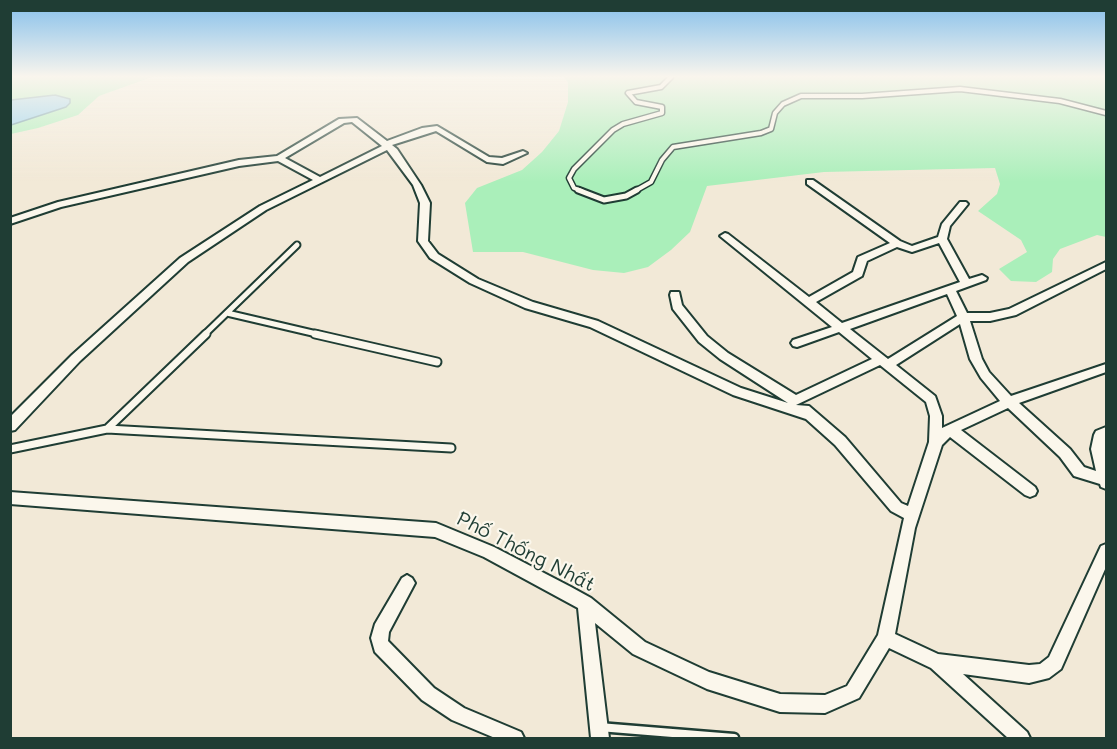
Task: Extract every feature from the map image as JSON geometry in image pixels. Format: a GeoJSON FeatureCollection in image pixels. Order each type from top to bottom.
{"type":"FeatureCollection","features":[{"type":"Feature","properties":{"kind":"street"},"geometry":{"type":"LineString","coordinates":[[10,221],[58,205],[239,164],[279,158],[342,121],[350,119],[388,145],[417,185],[425,203],[423,241],[434,256],[474,281],[529,306],[594,324],[737,392],[811,415]]}},
{"type":"Feature","properties":{"kind":"street"},"geometry":{"type":"LineString","coordinates":[[10,426],[76,358],[184,260],[263,208],[388,145],[425,130],[437,128],[487,159],[503,161],[523,153]]}},
{"type":"Feature","properties":{"kind":"street"},"geometry":{"type":"LineString","coordinates":[[279,158],[319,180]]}},
{"type":"Feature","properties":{"kind":"street"},"geometry":{"type":"LineString","coordinates":[[810,182],[897,243],[912,249],[937,240],[963,204]]}},
{"type":"Feature","properties":{"kind":"street"},"geometry":{"type":"LineString","coordinates":[[725,236],[810,301],[930,399],[936,416],[936,442],[912,515],[886,638],[938,662],[1029,674],[1043,672],[1055,663],[1107,551]]}},
{"type":"Feature","properties":{"kind":"street"},"geometry":{"type":"LineString","coordinates":[[937,240],[966,283]]}},
{"type":"Feature","properties":{"kind":"street"},"geometry":{"type":"LineString","coordinates":[[810,301],[857,275],[862,259],[897,243]]}},
{"type":"Feature","properties":{"kind":"street"},"geometry":{"type":"LineString","coordinates":[[795,401],[884,363],[963,317],[1012,312],[1107,265]]}},
{"type":"Feature","properties":{"kind":"street"},"geometry":{"type":"LineString","coordinates":[[797,343],[839,326],[982,278]]}},
{"type":"Feature","properties":{"kind":"street"},"geometry":{"type":"LineString","coordinates":[[950,288],[963,317],[979,368],[1009,402],[1065,453],[1079,472],[1106,482]]}},
{"type":"Feature","properties":{"kind":"street"},"geometry":{"type":"LineString","coordinates":[[675,295],[677,306],[703,339],[724,356],[795,401],[840,441],[896,507],[912,515]]}},
{"type":"Feature","properties":{"kind":"street"},"geometry":{"type":"LineString","coordinates":[[936,442],[950,429],[1009,402],[1105,368]]}},
{"type":"Feature","properties":{"kind":"street"},"geometry":{"type":"LineString","coordinates":[[950,429],[1030,491]]}},
{"type":"Feature","properties":{"kind":"street"},"geometry":{"type":"LineString","coordinates":[[1106,482],[1098,449],[1101,435],[1107,432]]}},
{"type":"Feature","properties":{"kind":"street","name":"Phố Thống Nhất"},"geometry":{"type":"LineString","coordinates":[[10,498],[436,530],[489,552],[585,604],[639,648],[707,680],[780,703],[825,704],[853,692],[886,638]]}},
{"type":"Feature","properties":{"kind":"street"},"geometry":{"type":"LineString","coordinates":[[407,583],[381,630],[379,638],[381,646],[428,694],[458,714],[515,738]]}},
{"type":"Feature","properties":{"kind":"street"},"geometry":{"type":"LineString","coordinates":[[585,604],[599,733]]}},
{"type":"Feature","properties":{"kind":"street"},"geometry":{"type":"LineString","coordinates":[[938,662],[1021,738]]}},
{"type":"Feature","properties":{"kind":"lane"},"geometry":{"type":"LineString","coordinates":[[662,112],[623,124],[613,130],[574,169],[569,178],[574,188],[603,200],[626,196],[651,182],[662,160],[674,147],[761,133],[771,129],[776,112]]}},
{"type":"Feature","properties":{"kind":"lane"},"geometry":{"type":"LineString","coordinates":[[107,429],[297,246]]}},
{"type":"Feature","properties":{"kind":"lane"},"geometry":{"type":"LineString","coordinates":[[227,313],[437,362]]}},
{"type":"Feature","properties":{"kind":"lane"},"geometry":{"type":"LineString","coordinates":[[10,449],[107,429],[451,448]]}},
{"type":"Feature","properties":{"kind":"lane"},"geometry":{"type":"LineString","coordinates":[[599,733],[734,738]]}},
{"type":"Feature","properties":{"kind":"green space"},"geometry":{"type":"Polygon","coordinates":[[[11,112],[81,112],[38,128],[11,134],[11,112]]]}},
{"type":"Feature","properties":{"kind":"green space"},"geometry":{"type":"Polygon","coordinates":[[[565,112],[1106,112],[1106,237],[1097,235],[1060,249],[1053,259],[1052,272],[1036,282],[1011,281],[999,269],[1027,252],[1021,240],[978,211],[997,194],[1000,184],[995,168],[824,172],[707,186],[690,232],[648,267],[624,273],[593,270],[523,252],[473,252],[465,203],[477,188],[522,170],[542,152],[559,131],[565,112]]]}},
{"type":"Feature","properties":{"kind":"water"},"geometry":{"type":"Polygon","coordinates":[[[11,112],[51,112],[11,125],[11,112]]]}}]}
